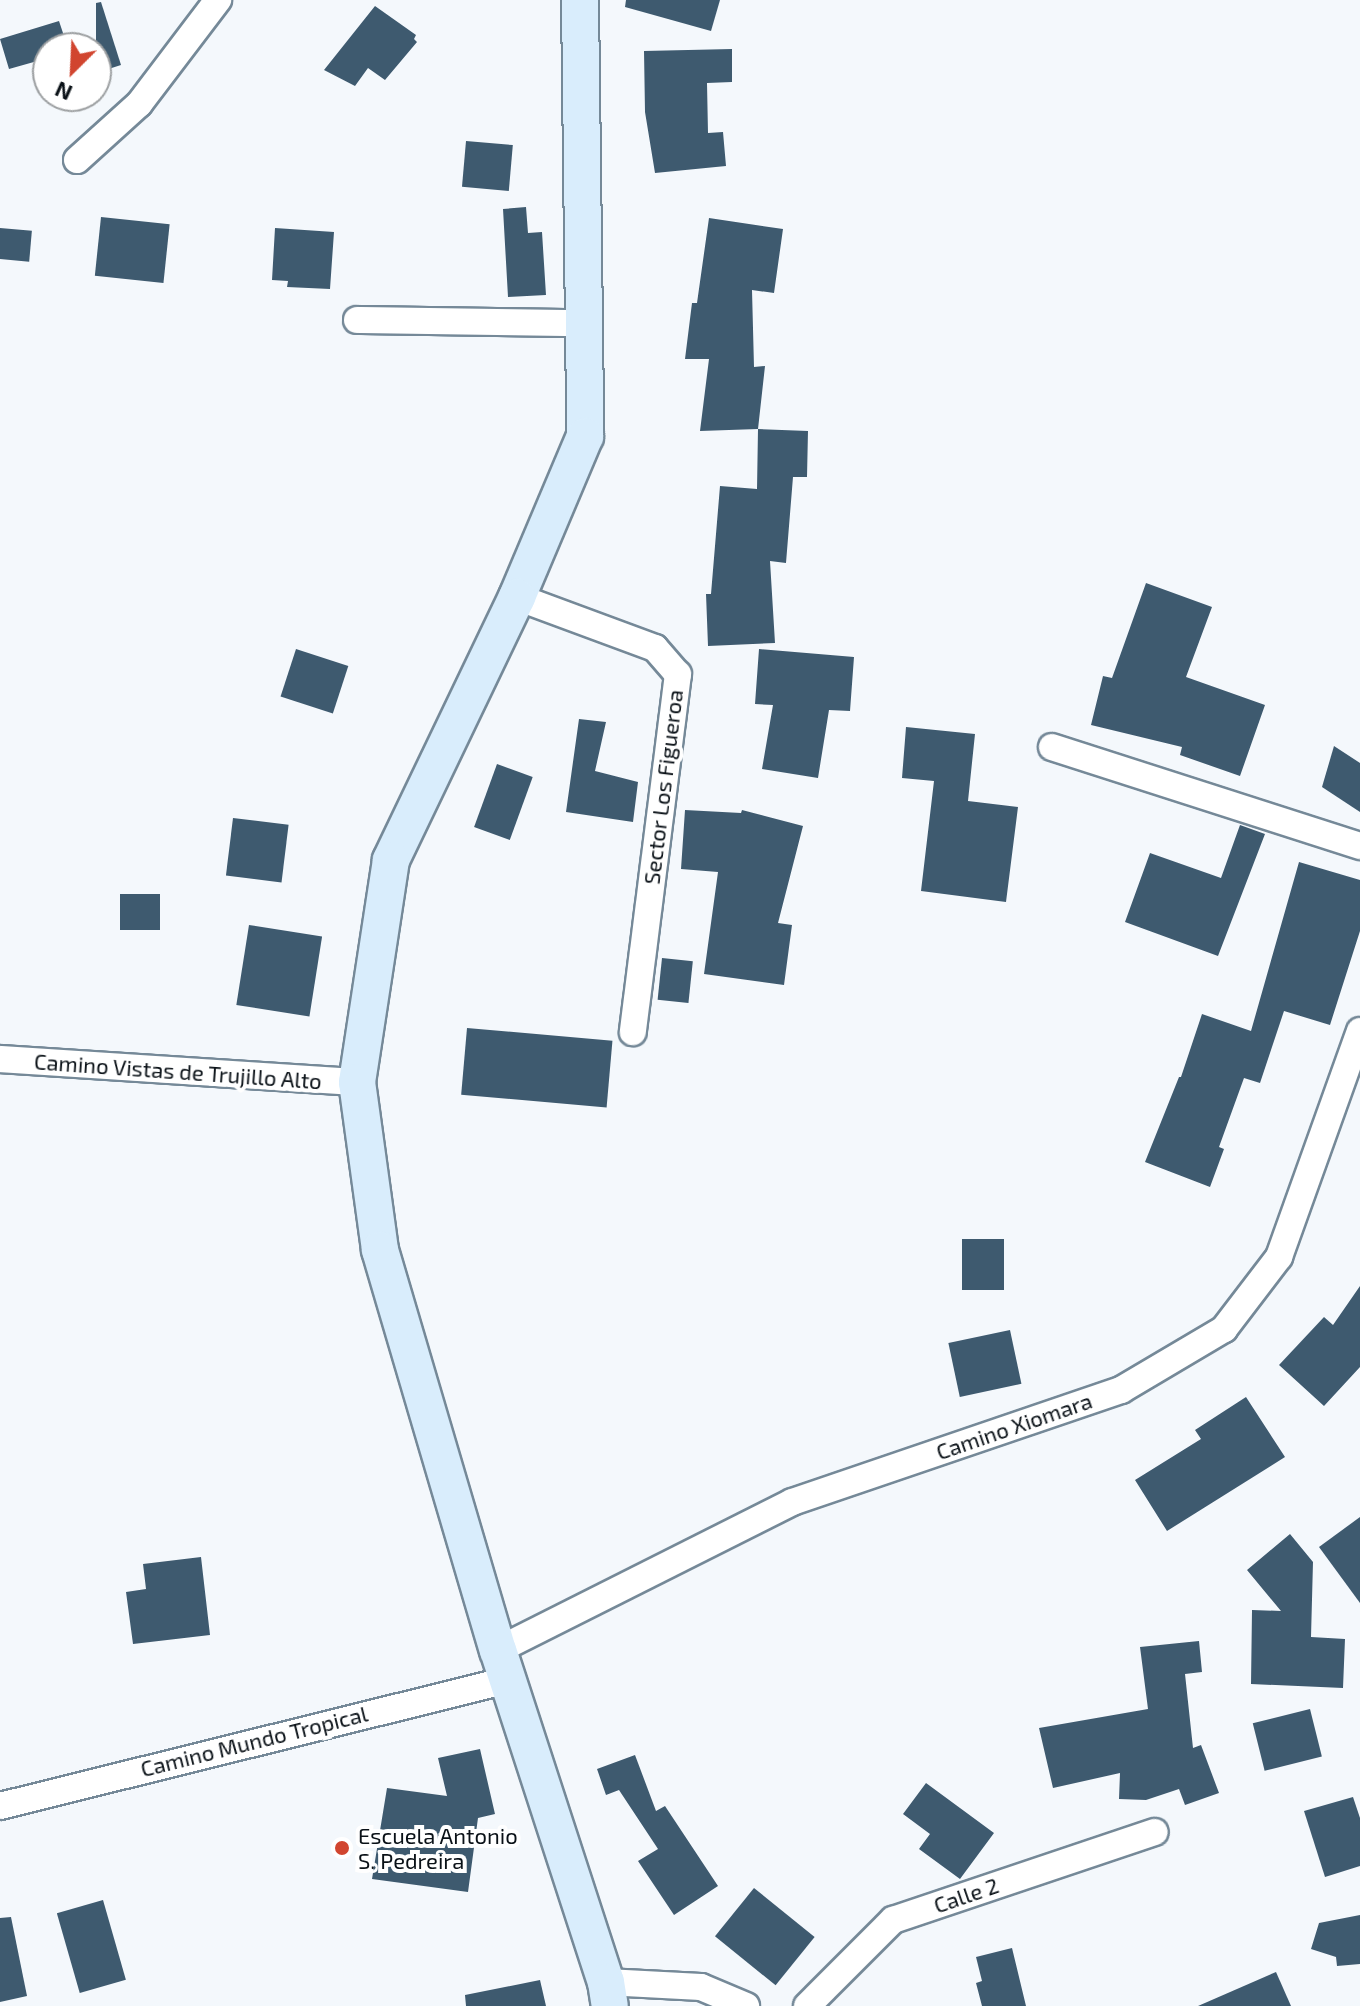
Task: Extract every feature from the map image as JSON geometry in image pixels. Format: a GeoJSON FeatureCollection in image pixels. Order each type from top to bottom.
{"type":"FeatureCollection","features":[{"type":"Feature","properties":{"kind":"street"},"geometry":{"type":"LineString","coordinates":[[77,160],[139,104],[218,0]]}},
{"type":"Feature","properties":{"kind":"street"},"geometry":{"type":"LineString","coordinates":[[580,0],[585,436],[517,597],[391,860],[357,1082],[380,1250],[503,1665],[608,1994],[701,1987],[746,2006]]}},
{"type":"Feature","properties":{"kind":"street"},"geometry":{"type":"LineString","coordinates":[[357,320],[586,323]]}},
{"type":"Feature","properties":{"kind":"street","name":"Sector Los Figueroa"},"geometry":{"type":"LineString","coordinates":[[517,597],[655,648],[678,674],[633,1032]]}},
{"type":"Feature","properties":{"kind":"street"},"geometry":{"type":"LineString","coordinates":[[1052,747],[1360,846]]}},
{"type":"Feature","properties":{"kind":"street","name":"Camino Xiomara"},"geometry":{"type":"LineString","coordinates":[[503,1665],[792,1502],[1121,1390],[1224,1329],[1279,1257],[1360,1031]]}},
{"type":"Feature","properties":{"kind":"street","name":"Camino Vistas de Trujillo Alto"},"geometry":{"type":"LineString","coordinates":[[0,1059],[357,1082]]}},
{"type":"Feature","properties":{"kind":"street","name":"Camino Mundo Tropical"},"geometry":{"type":"LineString","coordinates":[[0,1806],[503,1665]]}},
{"type":"Feature","properties":{"kind":"street","name":"Calle 2"},"geometry":{"type":"LineString","coordinates":[[807,2006],[893,1920],[1155,1832]]}},
{"type":"Feature","properties":{"kind":"building"},"geometry":{"type":"Polygon","coordinates":[[[626,0],[720,0],[711,31],[625,7],[626,0]]]}},
{"type":"Feature","properties":{"kind":"building"},"geometry":{"type":"Polygon","coordinates":[[[101,2],[111,32],[96,32],[96,3],[101,2]]]}},
{"type":"Feature","properties":{"kind":"building"},"geometry":{"type":"Polygon","coordinates":[[[375,6],[416,35],[414,39],[417,42],[385,80],[368,68],[355,86],[324,70],[375,6]]]}},
{"type":"Feature","properties":{"kind":"building"},"geometry":{"type":"Polygon","coordinates":[[[59,21],[63,32],[32,32],[32,63],[9,69],[0,39],[59,21]]]}},
{"type":"Feature","properties":{"kind":"building"},"geometry":{"type":"Polygon","coordinates":[[[112,37],[121,65],[112,68],[112,37]]]}},
{"type":"Feature","properties":{"kind":"building"},"geometry":{"type":"Polygon","coordinates":[[[732,49],[732,82],[707,83],[708,133],[723,132],[726,166],[655,173],[645,112],[644,51],[732,49]]]}},
{"type":"Feature","properties":{"kind":"building"},"geometry":{"type":"Polygon","coordinates":[[[466,141],[513,145],[509,191],[462,187],[466,141]]]}},
{"type":"Feature","properties":{"kind":"building"},"geometry":{"type":"Polygon","coordinates":[[[526,207],[528,233],[542,232],[546,295],[508,297],[503,209],[526,207]]]}},
{"type":"Feature","properties":{"kind":"building"},"geometry":{"type":"Polygon","coordinates":[[[101,217],[170,224],[163,283],[95,276],[101,217]]]}},
{"type":"Feature","properties":{"kind":"building"},"geometry":{"type":"Polygon","coordinates":[[[709,218],[783,229],[774,293],[752,290],[754,367],[765,366],[758,429],[700,431],[709,359],[685,359],[692,303],[697,303],[709,218]]]}},
{"type":"Feature","properties":{"kind":"building"},"geometry":{"type":"Polygon","coordinates":[[[0,228],[32,231],[29,262],[0,259],[0,228]]]}},
{"type":"Feature","properties":{"kind":"building"},"geometry":{"type":"Polygon","coordinates":[[[275,228],[334,232],[330,289],[287,287],[288,281],[272,280],[275,228]]]}},
{"type":"Feature","properties":{"kind":"building"},"geometry":{"type":"Polygon","coordinates":[[[758,429],[808,431],[807,477],[793,477],[786,563],[770,561],[775,643],[708,646],[706,594],[711,594],[720,486],[757,489],[758,429]]]}},
{"type":"Feature","properties":{"kind":"building"},"geometry":{"type":"Polygon","coordinates":[[[1146,583],[1212,607],[1186,677],[1265,705],[1240,776],[1180,755],[1182,747],[1091,725],[1103,676],[1112,678],[1146,583]]]}},
{"type":"Feature","properties":{"kind":"building"},"geometry":{"type":"Polygon","coordinates":[[[296,649],[348,666],[333,714],[281,697],[296,649]]]}},
{"type":"Feature","properties":{"kind":"building"},"geometry":{"type":"Polygon","coordinates":[[[759,649],[854,657],[850,711],[829,710],[818,778],[762,769],[773,705],[755,704],[759,649]]]}},
{"type":"Feature","properties":{"kind":"building"},"geometry":{"type":"Polygon","coordinates":[[[579,719],[606,722],[595,771],[638,782],[633,822],[566,812],[579,719]]]}},
{"type":"Feature","properties":{"kind":"building"},"geometry":{"type":"Polygon","coordinates":[[[906,727],[975,734],[968,801],[1018,807],[1006,902],[921,891],[934,781],[902,778],[906,727]]]}},
{"type":"Feature","properties":{"kind":"building"},"geometry":{"type":"Polygon","coordinates":[[[1334,746],[1360,763],[1360,812],[1322,787],[1334,746]]]}},
{"type":"Feature","properties":{"kind":"building"},"geometry":{"type":"Polygon","coordinates":[[[497,764],[533,777],[510,840],[474,827],[497,764]]]}},
{"type":"Feature","properties":{"kind":"building"},"geometry":{"type":"Polygon","coordinates":[[[685,810],[741,813],[742,810],[803,826],[778,923],[792,925],[784,985],[704,974],[718,872],[681,869],[685,810]]]}},
{"type":"Feature","properties":{"kind":"building"},"geometry":{"type":"Polygon","coordinates":[[[233,818],[289,825],[282,882],[226,876],[233,818]]]}},
{"type":"Feature","properties":{"kind":"building"},"geometry":{"type":"Polygon","coordinates":[[[1240,825],[1265,834],[1218,956],[1125,922],[1150,853],[1221,878],[1240,825]]]}},
{"type":"Feature","properties":{"kind":"building"},"geometry":{"type":"Polygon","coordinates":[[[1299,862],[1360,880],[1360,931],[1330,1025],[1284,1011],[1260,1083],[1244,1078],[1219,1147],[1224,1149],[1210,1187],[1145,1162],[1181,1077],[1202,1014],[1251,1031],[1299,862]]]}},
{"type":"Feature","properties":{"kind":"building"},"geometry":{"type":"Polygon","coordinates":[[[120,894],[160,894],[160,930],[120,930],[120,894]]]}},
{"type":"Feature","properties":{"kind":"building"},"geometry":{"type":"Polygon","coordinates":[[[249,925],[322,937],[309,1017],[236,1005],[249,925]]]}},
{"type":"Feature","properties":{"kind":"building"},"geometry":{"type":"Polygon","coordinates":[[[662,958],[693,961],[688,1003],[658,1000],[662,958]]]}},
{"type":"Feature","properties":{"kind":"building"},"geometry":{"type":"Polygon","coordinates":[[[467,1028],[612,1041],[607,1107],[461,1095],[467,1028]]]}},
{"type":"Feature","properties":{"kind":"building"},"geometry":{"type":"Polygon","coordinates":[[[962,1239],[1004,1239],[1004,1290],[962,1290],[962,1239]]]}},
{"type":"Feature","properties":{"kind":"building"},"geometry":{"type":"Polygon","coordinates":[[[1360,1286],[1360,1367],[1324,1406],[1279,1365],[1324,1317],[1333,1325],[1360,1286]]]}},
{"type":"Feature","properties":{"kind":"building"},"geometry":{"type":"Polygon","coordinates":[[[1010,1330],[1021,1384],[960,1397],[948,1343],[1010,1330]]]}},
{"type":"Feature","properties":{"kind":"building"},"geometry":{"type":"Polygon","coordinates":[[[1246,1397],[1285,1457],[1167,1531],[1135,1480],[1201,1439],[1195,1430],[1246,1397]]]}},
{"type":"Feature","properties":{"kind":"building"},"geometry":{"type":"Polygon","coordinates":[[[1360,1517],[1360,1603],[1319,1547],[1360,1517]]]}},
{"type":"Feature","properties":{"kind":"building"},"geometry":{"type":"Polygon","coordinates":[[[1290,1534],[1313,1562],[1311,1637],[1345,1639],[1343,1688],[1251,1684],[1252,1610],[1281,1611],[1247,1570],[1290,1534]]]}},
{"type":"Feature","properties":{"kind":"building"},"geometry":{"type":"Polygon","coordinates":[[[201,1557],[210,1635],[133,1644],[126,1592],[146,1589],[143,1564],[201,1557]]]}},
{"type":"Feature","properties":{"kind":"building"},"geometry":{"type":"Polygon","coordinates":[[[1199,1641],[1202,1672],[1185,1674],[1193,1748],[1201,1745],[1219,1793],[1185,1805],[1179,1789],[1146,1800],[1119,1799],[1120,1773],[1053,1788],[1039,1728],[1148,1709],[1140,1647],[1199,1641]]]}},
{"type":"Feature","properties":{"kind":"building"},"geometry":{"type":"Polygon","coordinates":[[[1310,1709],[1322,1757],[1265,1771],[1253,1723],[1310,1709]]]}},
{"type":"Feature","properties":{"kind":"building"},"geometry":{"type":"Polygon","coordinates":[[[480,1749],[495,1814],[478,1818],[468,1892],[372,1879],[387,1788],[447,1796],[438,1758],[480,1749]]]}},
{"type":"Feature","properties":{"kind":"building"},"geometry":{"type":"Polygon","coordinates":[[[635,1755],[656,1811],[665,1806],[718,1886],[674,1915],[638,1861],[658,1849],[619,1790],[606,1795],[597,1769],[635,1755]]]}},
{"type":"Feature","properties":{"kind":"building"},"geometry":{"type":"Polygon","coordinates":[[[926,1783],[994,1833],[960,1879],[919,1849],[930,1834],[903,1814],[926,1783]]]}},
{"type":"Feature","properties":{"kind":"building"},"geometry":{"type":"Polygon","coordinates":[[[1353,1797],[1360,1818],[1360,1866],[1325,1877],[1304,1811],[1353,1797]]]}},
{"type":"Feature","properties":{"kind":"building"},"geometry":{"type":"Polygon","coordinates":[[[754,1888],[815,1937],[776,1985],[715,1936],[754,1888]]]}},
{"type":"Feature","properties":{"kind":"building"},"geometry":{"type":"Polygon","coordinates":[[[103,1900],[126,1980],[80,1993],[57,1913],[103,1900]]]}},
{"type":"Feature","properties":{"kind":"building"},"geometry":{"type":"Polygon","coordinates":[[[1360,1915],[1360,1964],[1337,1966],[1336,1957],[1311,1949],[1319,1923],[1360,1915]]]}},
{"type":"Feature","properties":{"kind":"building"},"geometry":{"type":"Polygon","coordinates":[[[11,1917],[27,1996],[0,2002],[0,1918],[11,1917]]]}},
{"type":"Feature","properties":{"kind":"building"},"geometry":{"type":"Polygon","coordinates":[[[1012,1948],[1026,2006],[982,2006],[976,1983],[982,1981],[976,1957],[1012,1948]]]}},
{"type":"Feature","properties":{"kind":"building"},"geometry":{"type":"Polygon","coordinates":[[[1276,1972],[1291,2006],[1198,2006],[1276,1972]]]}},
{"type":"Feature","properties":{"kind":"building"},"geometry":{"type":"Polygon","coordinates":[[[540,1980],[546,2006],[466,2006],[465,1995],[540,1980]]]}},
{"type":"Feature","properties":{"kind":"place","name":"Escuela Antonio S. Pedreira"},"geometry":{"type":"Point","coordinates":[342,1848]}}]}
